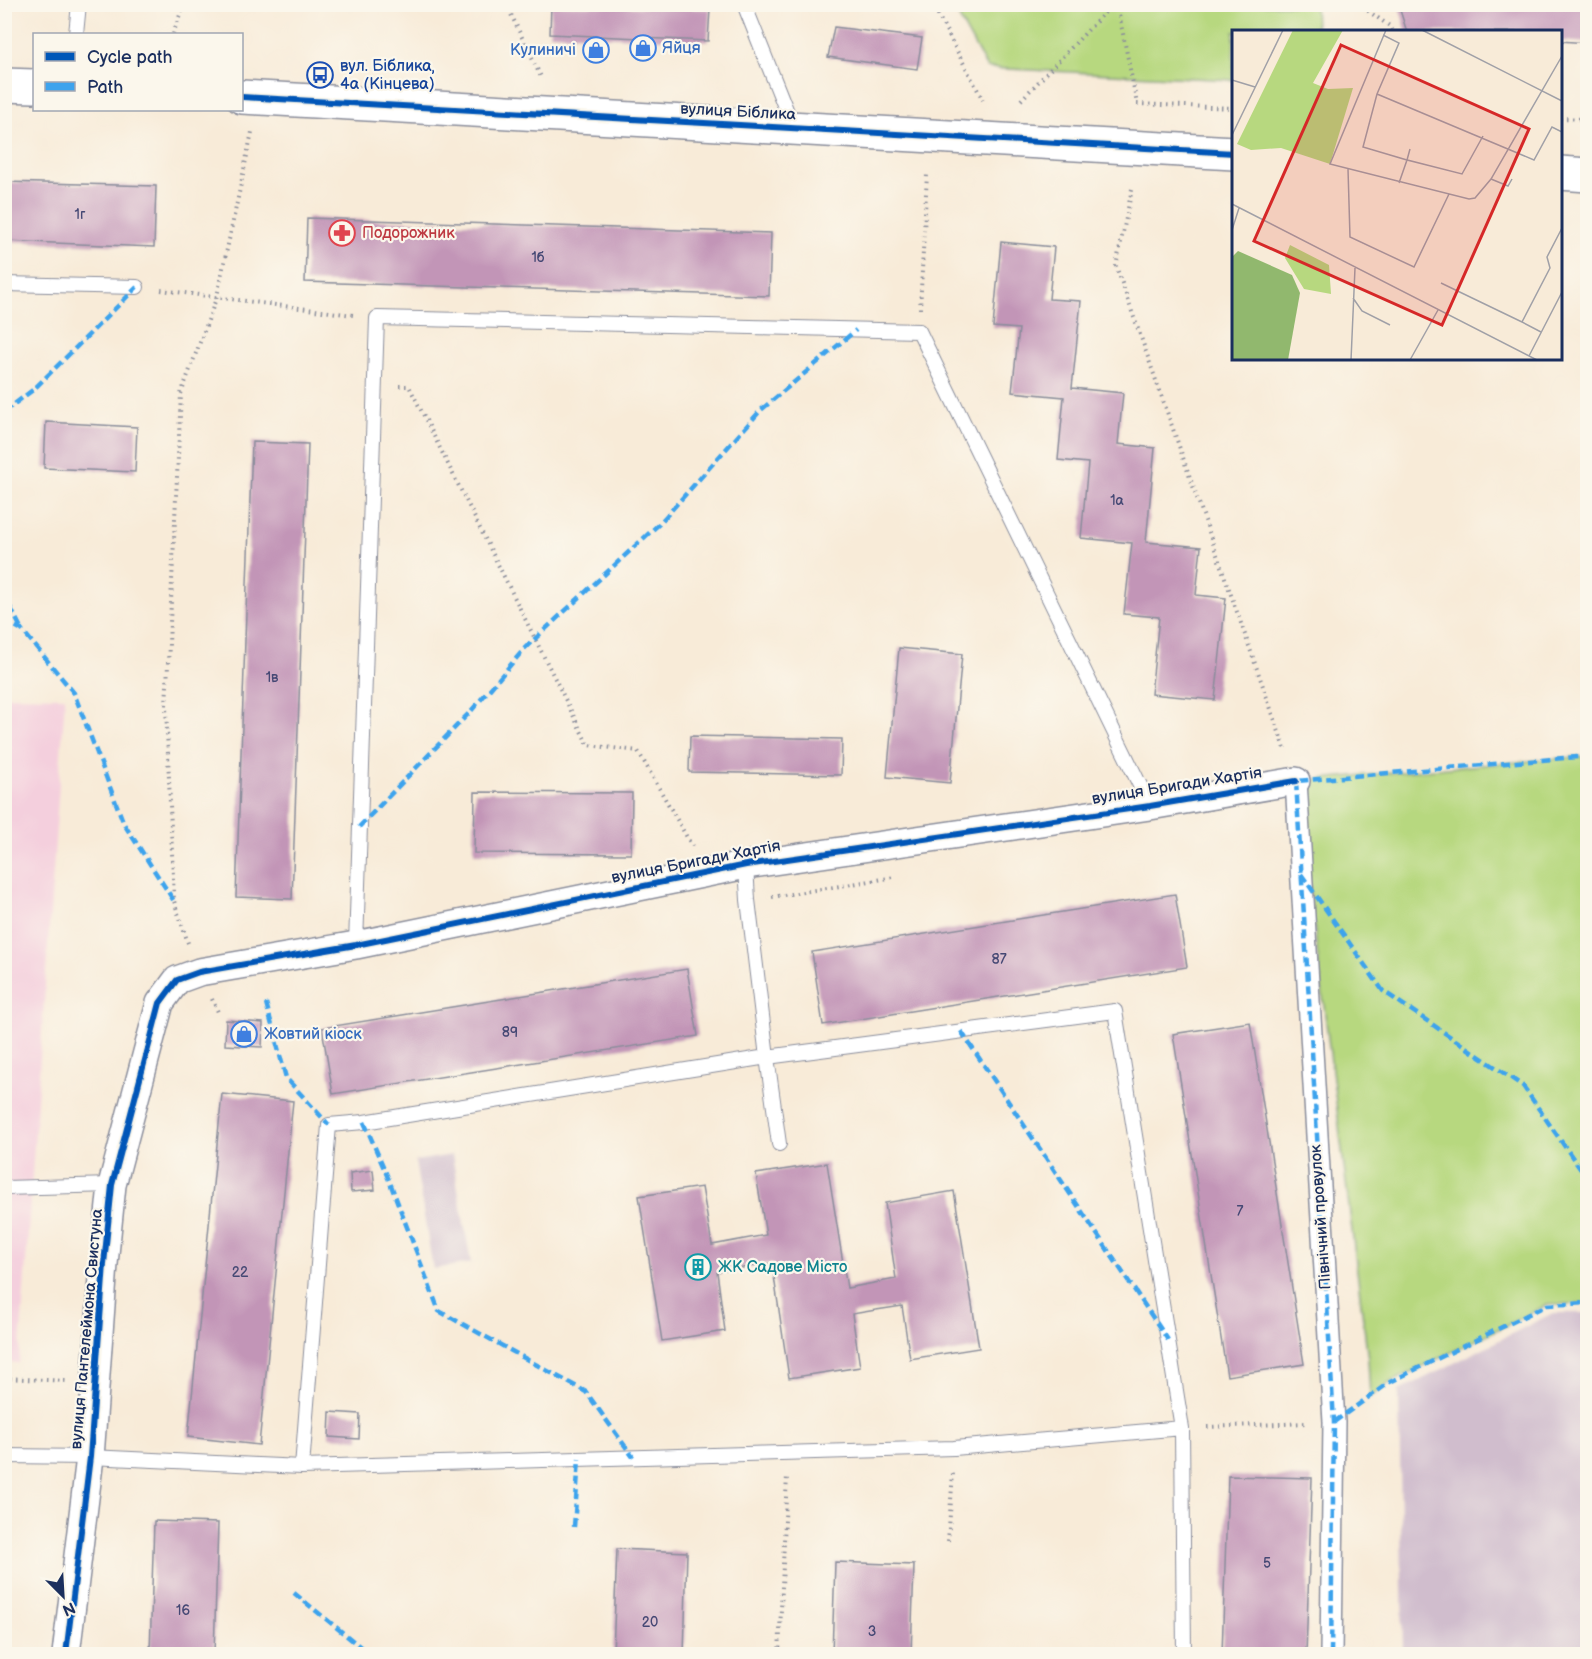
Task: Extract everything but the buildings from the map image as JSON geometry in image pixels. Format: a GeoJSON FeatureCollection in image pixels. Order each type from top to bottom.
{"type":"FeatureCollection","features":[{"type":"Feature","properties":{"kind":"street"},"geometry":{"type":"LineString","coordinates":[[4,85],[33,86]]}},
{"type":"Feature","properties":{"kind":"street","name":"вулиця Біблика"},"geometry":{"type":"LineString","coordinates":[[243,97],[1232,153]]}},
{"type":"Feature","properties":{"kind":"street"},"geometry":{"type":"LineString","coordinates":[[1562,173],[1587,175]]}},
{"type":"Feature","properties":{"kind":"street","name":"вулиця Бригади Хартія"},"geometry":{"type":"LineString","coordinates":[[188,976],[356,945],[746,865],[1150,806],[1296,780]]}},
{"type":"Feature","properties":{"kind":"street","name":"Північний провулок"},"geometry":{"type":"LineString","coordinates":[[1296,780],[1334,1422],[1331,1654]]}},
{"type":"Feature","properties":{"kind":"street","name":"вулиця Пантелеймона Свистуна"},"geometry":{"type":"LineString","coordinates":[[66,1654],[90,1457],[112,1185],[160,1003],[188,976]]}},
{"type":"Feature","properties":{"kind":"lane"},"geometry":{"type":"LineString","coordinates":[[76,33],[79,4]]}},
{"type":"Feature","properties":{"kind":"lane"},"geometry":{"type":"LineString","coordinates":[[744,4],[794,129]]}},
{"type":"Feature","properties":{"kind":"lane"},"geometry":{"type":"LineString","coordinates":[[4,284],[137,287]]}},
{"type":"Feature","properties":{"kind":"lane"},"geometry":{"type":"LineString","coordinates":[[356,945],[377,318],[919,331],[1150,806]]}},
{"type":"Feature","properties":{"kind":"lane"},"geometry":{"type":"LineString","coordinates":[[746,865],[748,900],[779,1144]]}},
{"type":"Feature","properties":{"kind":"lane"},"geometry":{"type":"LineString","coordinates":[[302,1467],[329,1125],[364,1122],[767,1057],[1115,1011],[1182,1428],[1184,1654]]}},
{"type":"Feature","properties":{"kind":"lane"},"geometry":{"type":"LineString","coordinates":[[4,1188],[112,1185]]}},
{"type":"Feature","properties":{"kind":"lane"},"geometry":{"type":"LineString","coordinates":[[4,1455],[302,1467],[954,1448],[1182,1428]]}},
{"type":"Feature","properties":{"kind":"path"},"geometry":{"type":"LineString","coordinates":[[173,33],[184,4]]}},
{"type":"Feature","properties":{"kind":"path"},"geometry":{"type":"LineString","coordinates":[[506,4],[542,79]]}},
{"type":"Feature","properties":{"kind":"path"},"geometry":{"type":"LineString","coordinates":[[932,4],[983,100]]}},
{"type":"Feature","properties":{"kind":"path"},"geometry":{"type":"LineString","coordinates":[[1021,100],[1115,4]]}},
{"type":"Feature","properties":{"kind":"path"},"geometry":{"type":"LineString","coordinates":[[1115,4],[1137,104],[1232,108]]}},
{"type":"Feature","properties":{"kind":"path"},"geometry":{"type":"LineString","coordinates":[[1358,4],[1392,30]]}},
{"type":"Feature","properties":{"kind":"path"},"geometry":{"type":"LineString","coordinates":[[1562,118],[1587,118]]}},
{"type":"Feature","properties":{"kind":"path"},"geometry":{"type":"LineString","coordinates":[[218,1011],[188,976],[174,901],[166,706],[181,394],[217,296],[253,128]]}},
{"type":"Feature","properties":{"kind":"path"},"geometry":{"type":"LineString","coordinates":[[919,331],[927,174]]}},
{"type":"Feature","properties":{"kind":"path"},"geometry":{"type":"LineString","coordinates":[[1132,189],[1116,266],[1296,780]]}},
{"type":"Feature","properties":{"kind":"path"},"geometry":{"type":"LineString","coordinates":[[137,287],[377,318]]}},
{"type":"Feature","properties":{"kind":"path"},"geometry":{"type":"LineString","coordinates":[[374,384],[409,386],[588,745],[638,751],[707,873]]}},
{"type":"Feature","properties":{"kind":"path"},"geometry":{"type":"LineString","coordinates":[[4,1378],[95,1382]]}},
{"type":"Feature","properties":{"kind":"path"},"geometry":{"type":"LineString","coordinates":[[1182,1428],[1334,1422]]}},
{"type":"Feature","properties":{"kind":"path"},"geometry":{"type":"LineString","coordinates":[[948,1541],[954,1448]]}},
{"type":"Feature","properties":{"kind":"path"},"geometry":{"type":"LineString","coordinates":[[779,1654],[788,1453]]}},
{"type":"Feature","properties":{"kind":"shaded area"},"geometry":{"type":"Polygon","coordinates":[[[5,696],[65,697],[19,1363],[5,1362],[5,696]]]}},
{"type":"Feature","properties":{"kind":"shaded area"},"geometry":{"type":"Polygon","coordinates":[[[452,1155],[471,1263],[433,1269],[415,1161],[452,1155]]]}},
{"type":"Feature","properties":{"kind":"shaded area"},"geometry":{"type":"Polygon","coordinates":[[[1553,1313],[1587,1313],[1587,1654],[1403,1654],[1399,1391],[1553,1313]]]}},
{"type":"Feature","properties":{"kind":"green space"},"geometry":{"type":"Polygon","coordinates":[[[952,5],[1315,5],[1316,30],[1232,30],[1232,80],[987,68],[952,5]]]}},
{"type":"Feature","properties":{"kind":"green space"},"geometry":{"type":"Polygon","coordinates":[[[1587,756],[1587,1303],[1547,1305],[1391,1382],[1370,1397],[1368,1359],[1296,781],[1587,756]]]}},
{"type":"Feature","properties":{"kind":"marked path"},"geometry":{"type":"LineString","coordinates":[[4,412],[34,389],[137,287]]}},
{"type":"Feature","properties":{"kind":"marked path"},"geometry":{"type":"LineString","coordinates":[[359,827],[471,711],[525,648],[659,524],[761,410],[856,330]]}},
{"type":"Feature","properties":{"kind":"marked path"},"geometry":{"type":"LineString","coordinates":[[4,595],[22,630]]}},
{"type":"Feature","properties":{"kind":"marked path"},"geometry":{"type":"LineString","coordinates":[[4,620],[22,630],[74,693],[124,824],[174,901]]}},
{"type":"Feature","properties":{"kind":"marked path"},"geometry":{"type":"LineString","coordinates":[[1331,1654],[1334,1422],[1296,781],[1588,756]]}},
{"type":"Feature","properties":{"kind":"marked path"},"geometry":{"type":"LineString","coordinates":[[1301,874],[1383,991],[1523,1086],[1588,1180]]}},
{"type":"Feature","properties":{"kind":"marked path"},"geometry":{"type":"LineString","coordinates":[[266,1003],[286,1078],[329,1125]]}},
{"type":"Feature","properties":{"kind":"marked path"},"geometry":{"type":"LineString","coordinates":[[961,1031],[1168,1340]]}},
{"type":"Feature","properties":{"kind":"marked path"},"geometry":{"type":"LineString","coordinates":[[364,1122],[389,1180],[439,1311],[586,1392],[633,1457]]}},
{"type":"Feature","properties":{"kind":"marked path"},"geometry":{"type":"LineString","coordinates":[[1334,1422],[1390,1382],[1547,1305],[1588,1303]]}},
{"type":"Feature","properties":{"kind":"marked path"},"geometry":{"type":"LineString","coordinates":[[574,1527],[579,1459]]}},
{"type":"Feature","properties":{"kind":"marked path"},"geometry":{"type":"LineString","coordinates":[[294,1593],[369,1654]]}},
{"type":"Feature","properties":{"kind":"cycle path"},"geometry":{"type":"LineString","coordinates":[[243,97],[1232,153]]}},
{"type":"Feature","properties":{"kind":"cycle path"},"geometry":{"type":"LineString","coordinates":[[66,1654],[90,1457],[112,1185],[160,1003],[177,980],[199,972],[356,945],[746,865],[1150,806],[1296,781]]}},
{"type":"Feature","properties":{"kind":"place","name":"Яйця"},"geometry":{"type":"Point","coordinates":[643,48]}},
{"type":"Feature","properties":{"kind":"place","name":"Кулиничі"},"geometry":{"type":"Point","coordinates":[596,50]}},
{"type":"Feature","properties":{"kind":"place","name":"вул. Біблика, 4а (Кінцева)"},"geometry":{"type":"Point","coordinates":[320,75]}},
{"type":"Feature","properties":{"kind":"place","name":"Подорожник"},"geometry":{"type":"Point","coordinates":[342,233]}},
{"type":"Feature","properties":{"kind":"place","name":"Жовтий кіоск"},"geometry":{"type":"Point","coordinates":[244,1034]}},
{"type":"Feature","properties":{"kind":"place","name":"ЖК Садове Місто"},"geometry":{"type":"Point","coordinates":[698,1267]}}]}
